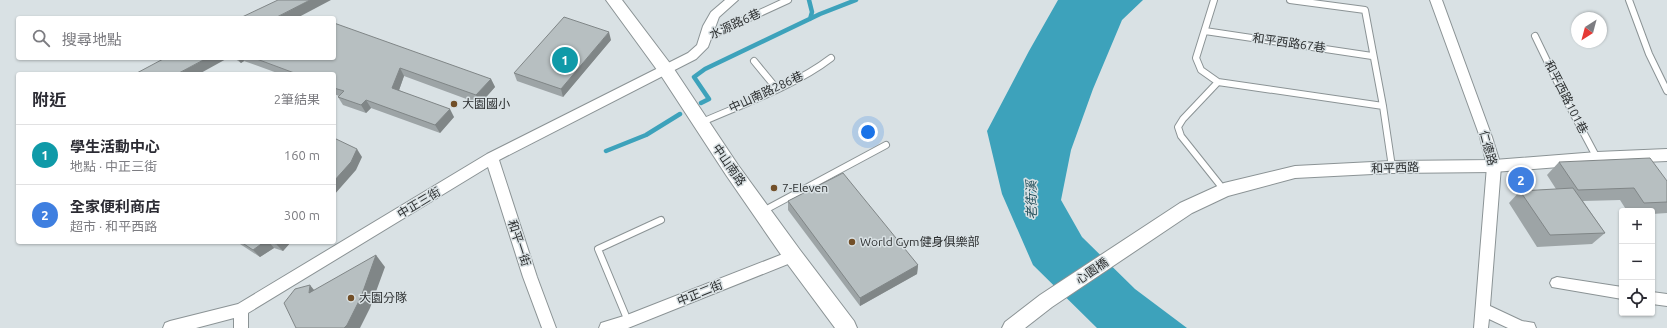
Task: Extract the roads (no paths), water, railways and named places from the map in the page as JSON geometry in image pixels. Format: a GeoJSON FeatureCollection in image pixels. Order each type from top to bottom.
{"type":"FeatureCollection","features":[{"type":"Feature","properties":{"kind":"main road","name":"中山南路"},"geometry":{"type":"LineString","coordinates":[[614,0],[666,70],[700,123],[793,256],[847,328]]}},
{"type":"Feature","properties":{"kind":"street","name":"中正三街"},"geometry":{"type":"LineString","coordinates":[[170,328],[241,310],[492,158],[692,56],[702,47],[709,26],[715,15],[732,0]]}},
{"type":"Feature","properties":{"kind":"street","name":"仁德路"},"geometry":{"type":"LineString","coordinates":[[1436,0],[1486,137],[1494,166],[1481,328]]}},
{"type":"Feature","properties":{"kind":"street","name":"和平西路"},"geometry":{"type":"LineString","coordinates":[[1138,240],[1186,208],[1224,190],[1295,172],[1392,167],[1494,166],[1597,158],[1667,156]]}},
{"type":"Feature","properties":{"kind":"street","name":"和平一街"},"geometry":{"type":"LineString","coordinates":[[492,158],[530,277],[549,328]]}},
{"type":"Feature","properties":{"kind":"street","name":"心園橋"},"geometry":{"type":"LineString","coordinates":[[1011,328],[1046,301],[1138,240]]}},
{"type":"Feature","properties":{"kind":"street","name":"中正二街"},"geometry":{"type":"LineString","coordinates":[[606,328],[628,321],[793,256]]}},
{"type":"Feature","properties":{"kind":"street"},"geometry":{"type":"LineString","coordinates":[[1557,283],[1619,293]]}},
{"type":"Feature","properties":{"kind":"street"},"geometry":{"type":"LineString","coordinates":[[1655,298],[1667,300]]}},
{"type":"Feature","properties":{"kind":"street"},"geometry":{"type":"LineString","coordinates":[[1482,309],[1529,328]]}},
{"type":"Feature","properties":{"kind":"street"},"geometry":{"type":"LineString","coordinates":[[241,310],[241,328]]}},
{"type":"Feature","properties":{"kind":"lane","name":"水源路6巷"},"geometry":{"type":"LineString","coordinates":[[705,39],[788,0]]}},
{"type":"Feature","properties":{"kind":"lane"},"geometry":{"type":"LineString","coordinates":[[1214,0],[1196,58],[1196,64],[1204,73],[1218,82],[1383,106]]}},
{"type":"Feature","properties":{"kind":"lane"},"geometry":{"type":"LineString","coordinates":[[1290,0],[1365,10],[1372,56],[1383,106],[1392,167]]}},
{"type":"Feature","properties":{"kind":"lane"},"geometry":{"type":"LineString","coordinates":[[1629,0],[1649,54],[1667,91]]}},
{"type":"Feature","properties":{"kind":"lane","name":"和平西路67巷"},"geometry":{"type":"LineString","coordinates":[[1205,31],[1372,56]]}},
{"type":"Feature","properties":{"kind":"lane","name":"和平西路101巷"},"geometry":{"type":"LineString","coordinates":[[1535,36],[1564,96],[1597,158]]}},
{"type":"Feature","properties":{"kind":"lane","name":"中山南路286巷"},"geometry":{"type":"LineString","coordinates":[[700,123],[777,90],[822,65],[831,58]]}},
{"type":"Feature","properties":{"kind":"lane"},"geometry":{"type":"LineString","coordinates":[[754,61],[777,90]]}},
{"type":"Feature","properties":{"kind":"lane"},"geometry":{"type":"LineString","coordinates":[[1218,82],[1183,119],[1178,127],[1181,136],[1224,190]]}},
{"type":"Feature","properties":{"kind":"lane"},"geometry":{"type":"LineString","coordinates":[[762,212],[886,145]]}},
{"type":"Feature","properties":{"kind":"lane"},"geometry":{"type":"LineString","coordinates":[[628,321],[598,249],[661,220]]}},
{"type":"Feature","properties":{"kind":"water","name":"老街溪"},"geometry":{"type":"Polygon","coordinates":[[[1058,0],[1143,0],[1122,20],[1093,89],[1071,150],[1061,200],[1082,237],[1135,289],[1187,328],[1097,328],[1033,265],[1002,194],[987,131],[1058,0]]]}},
{"type":"Feature","properties":{"kind":"waterway"},"geometry":{"type":"LineString","coordinates":[[809,0],[812,12],[810,19]]}},
{"type":"Feature","properties":{"kind":"waterway"},"geometry":{"type":"LineString","coordinates":[[810,19],[856,0]]}},
{"type":"Feature","properties":{"kind":"waterway"},"geometry":{"type":"LineString","coordinates":[[701,103],[709,99],[694,77],[705,69],[810,19]]}},
{"type":"Feature","properties":{"kind":"waterway"},"geometry":{"type":"LineString","coordinates":[[606,151],[646,135],[680,114]]}},
{"type":"Feature","properties":{"kind":"place","name":"學生活動中心"},"geometry":{"type":"Point","coordinates":[565,60]}},
{"type":"Feature","properties":{"kind":"place","name":"大園國小"},"geometry":{"type":"Point","coordinates":[454,104]}},
{"type":"Feature","properties":{"kind":"place","name":"全家便利商店"},"geometry":{"type":"Point","coordinates":[1521,180]}},
{"type":"Feature","properties":{"kind":"place","name":"7-Eleven"},"geometry":{"type":"Point","coordinates":[774,188]}},
{"type":"Feature","properties":{"kind":"place","name":"World Gym健身俱樂部"},"geometry":{"type":"Point","coordinates":[852,242]}},
{"type":"Feature","properties":{"kind":"place","name":"大園分隊"},"geometry":{"type":"Point","coordinates":[351,298]}}]}
